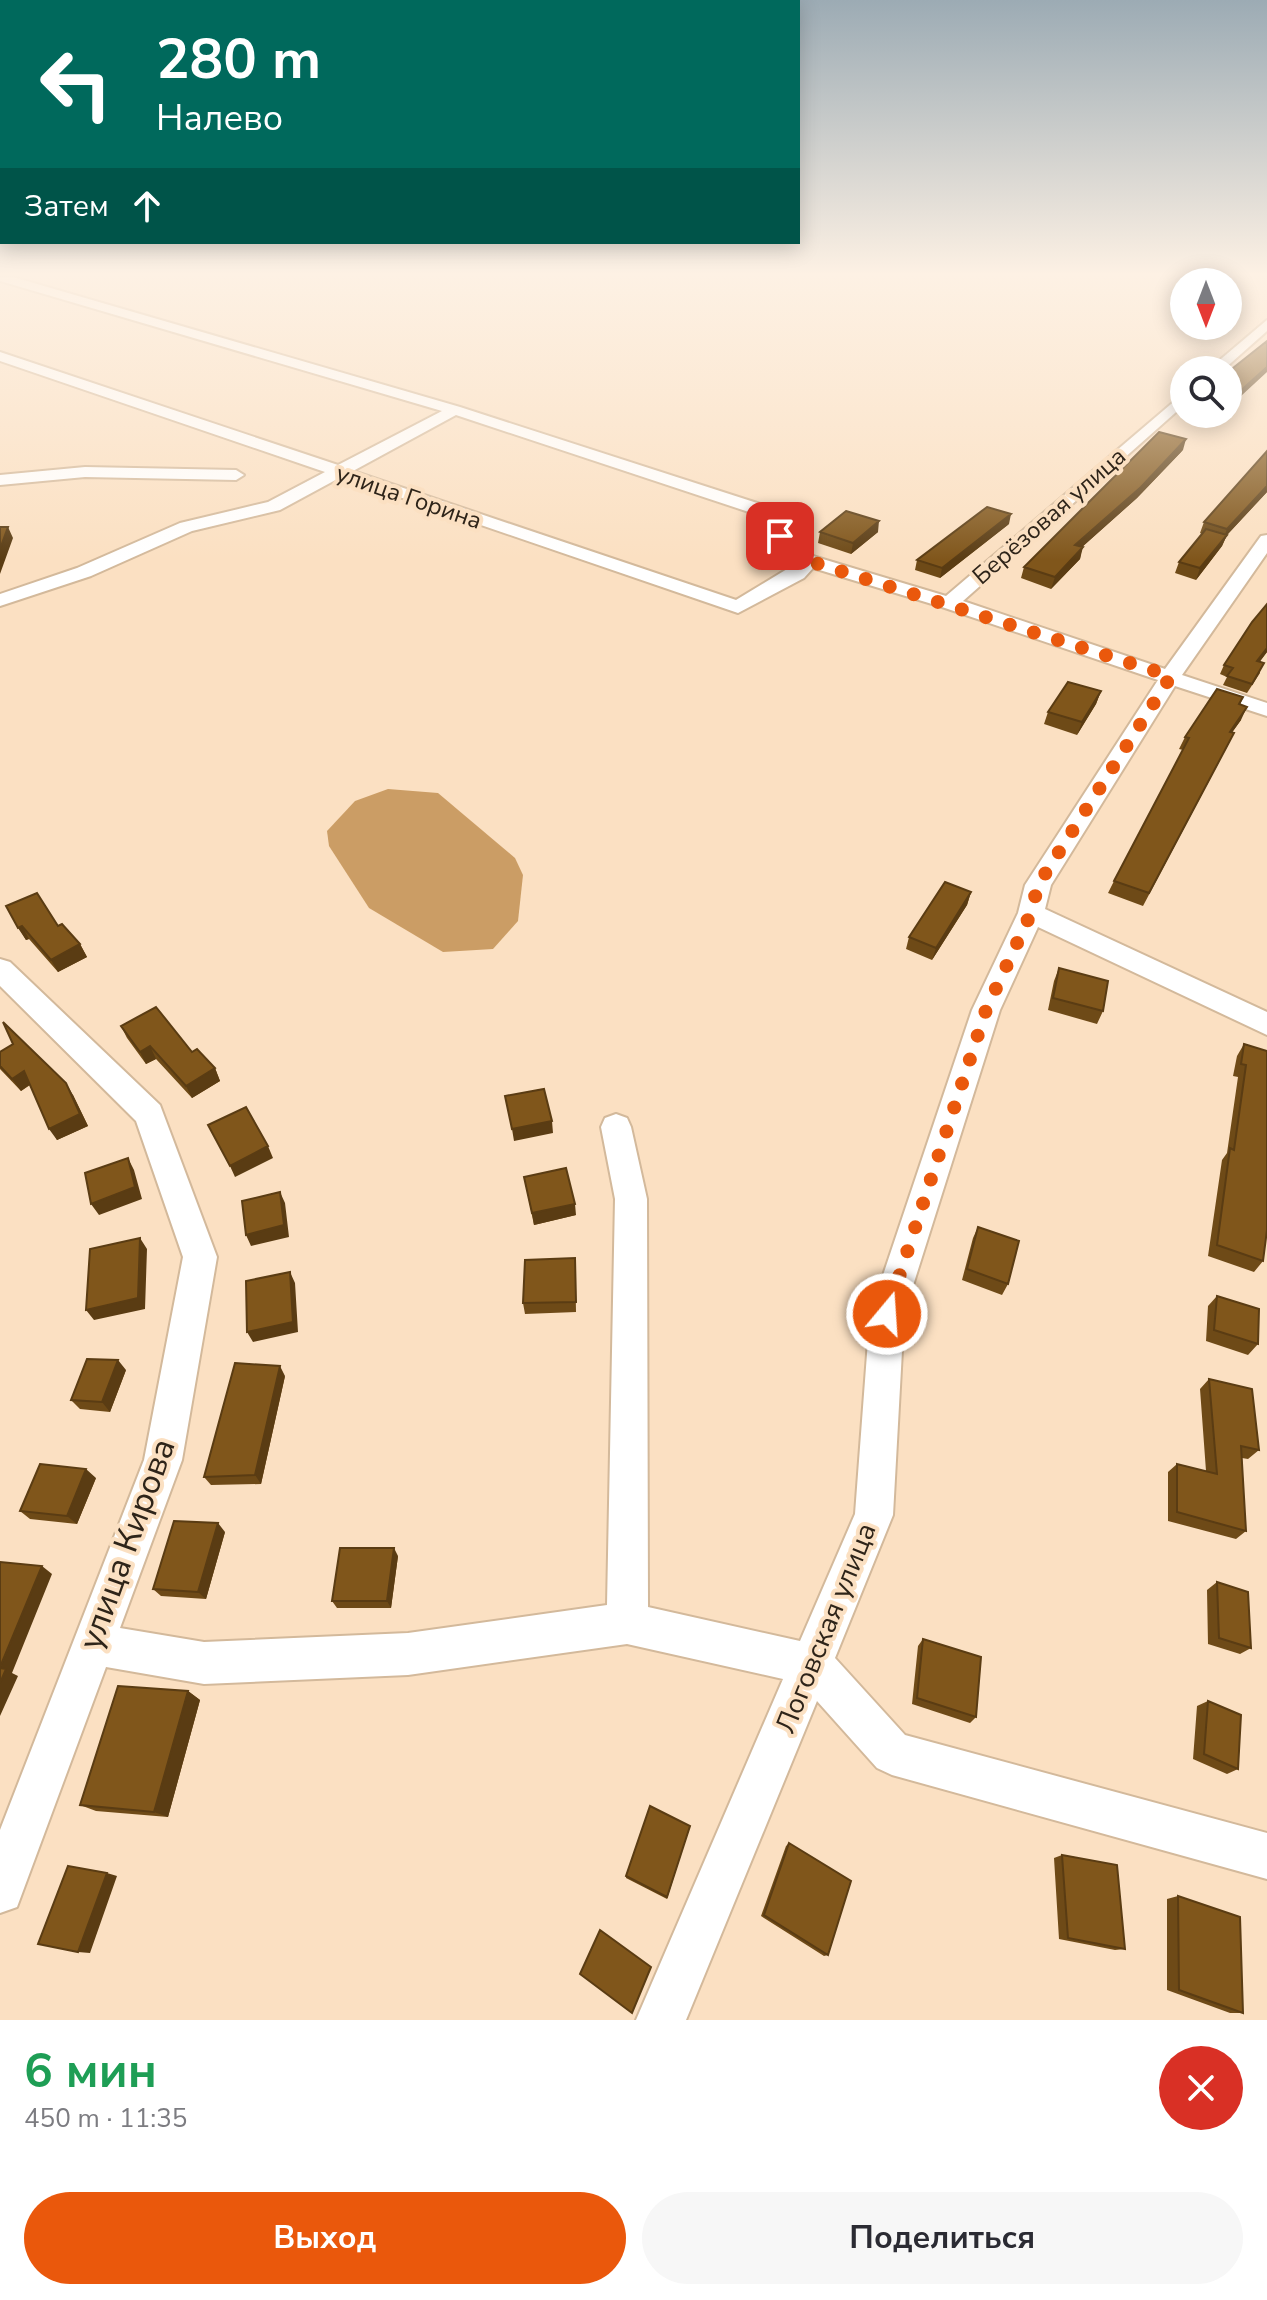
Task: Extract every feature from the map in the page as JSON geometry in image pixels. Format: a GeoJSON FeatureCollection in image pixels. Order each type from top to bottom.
{"type":"FeatureCollection","features":[{"type":"Feature","properties":{"kind":"street","name":"улица Горина"},"geometry":{"type":"LineString","coordinates":[[44,371],[738,607],[797,574],[809,561]]}},
{"type":"Feature","properties":{"kind":"street"},"geometry":{"type":"LineString","coordinates":[[322,371],[455,410],[770,513],[784,524],[780,536],[785,550],[809,561],[949,603],[1267,710]]}},
{"type":"Feature","properties":{"kind":"street","name":"Берёзовая улица"},"geometry":{"type":"LineString","coordinates":[[949,603],[1170,409]]}},
{"type":"Feature","properties":{"kind":"street"},"geometry":{"type":"LineString","coordinates":[[0,600],[84,572],[186,527],[274,506],[455,410]]}},
{"type":"Feature","properties":{"kind":"street"},"geometry":{"type":"LineString","coordinates":[[186,527],[236,475],[256,445]]}},
{"type":"Feature","properties":{"kind":"street"},"geometry":{"type":"LineString","coordinates":[[0,480],[85,472],[236,475]]}},
{"type":"Feature","properties":{"kind":"street","name":"Логовская улица"},"geometry":{"type":"LineString","coordinates":[[661,2020],[874,1515],[887,1314],[986,1010],[1031,913],[1038,885],[1171,676],[1267,540]]}},
{"type":"Feature","properties":{"kind":"street"},"geometry":{"type":"LineString","coordinates":[[1031,913],[1267,1024]]}},
{"type":"Feature","properties":{"kind":"street","name":"улица Кирова"},"geometry":{"type":"LineString","coordinates":[[0,969],[149,1114],[200,1257],[163,1460],[0,1890]]}},
{"type":"Feature","properties":{"kind":"street"},"geometry":{"type":"LineString","coordinates":[[616,1127],[631,1199],[627,1623]]}},
{"type":"Feature","properties":{"kind":"street"},"geometry":{"type":"LineString","coordinates":[[92,1644],[204,1663],[408,1654],[627,1623],[813,1665],[892,1753],[1267,1856]]}},
{"type":"Feature","properties":{"kind":"shaded area"},"geometry":{"type":"Polygon","coordinates":[[[388,789],[438,793],[515,858],[523,875],[518,921],[493,949],[443,952],[369,908],[329,846],[327,831],[355,801],[388,789]]]}},
{"type":"Feature","properties":{"kind":"building"},"geometry":{"type":"Polygon","coordinates":[[[1242,371],[1262,371],[1242,389],[1242,371]]]}},
{"type":"Feature","properties":{"kind":"building"},"geometry":{"type":"Polygon","coordinates":[[[1159,432],[1186,439],[1141,487],[1075,545],[1083,547],[1055,577],[1024,567],[1159,432]]]}},
{"type":"Feature","properties":{"kind":"building"},"geometry":{"type":"Polygon","coordinates":[[[1267,451],[1267,486],[1227,529],[1204,522],[1267,451]]]}},
{"type":"Feature","properties":{"kind":"building"},"geometry":{"type":"Polygon","coordinates":[[[987,507],[1011,514],[942,568],[917,560],[987,507]]]}},
{"type":"Feature","properties":{"kind":"building"},"geometry":{"type":"Polygon","coordinates":[[[846,511],[879,521],[853,543],[820,532],[846,511]]]}},
{"type":"Feature","properties":{"kind":"building"},"geometry":{"type":"Polygon","coordinates":[[[0,527],[8,527],[0,549],[0,527]]]}},
{"type":"Feature","properties":{"kind":"building"},"geometry":{"type":"Polygon","coordinates":[[[1206,529],[1227,535],[1200,568],[1179,562],[1206,529]]]}},
{"type":"Feature","properties":{"kind":"building"},"geometry":{"type":"Polygon","coordinates":[[[1267,604],[1267,648],[1257,661],[1264,663],[1252,684],[1227,676],[1233,668],[1224,665],[1267,604]]]}},
{"type":"Feature","properties":{"kind":"building"},"geometry":{"type":"Polygon","coordinates":[[[1068,682],[1101,691],[1082,722],[1048,712],[1068,682]]]}},
{"type":"Feature","properties":{"kind":"building"},"geometry":{"type":"Polygon","coordinates":[[[1217,689],[1243,697],[1239,704],[1247,707],[1230,732],[1234,733],[1149,893],[1114,881],[1189,738],[1185,737],[1217,689]]]}},
{"type":"Feature","properties":{"kind":"building"},"geometry":{"type":"Polygon","coordinates":[[[945,882],[971,892],[936,948],[909,937],[945,882]]]}},
{"type":"Feature","properties":{"kind":"building"},"geometry":{"type":"Polygon","coordinates":[[[37,893],[58,926],[62,924],[80,944],[51,960],[22,926],[18,928],[6,906],[37,893]]]}},
{"type":"Feature","properties":{"kind":"building"},"geometry":{"type":"Polygon","coordinates":[[[1059,968],[1108,981],[1103,1011],[1053,998],[1059,968]]]}},
{"type":"Feature","properties":{"kind":"building"},"geometry":{"type":"Polygon","coordinates":[[[156,1007],[192,1052],[197,1049],[215,1068],[186,1086],[150,1046],[140,1052],[121,1026],[156,1007]]]}},
{"type":"Feature","properties":{"kind":"building"},"geometry":{"type":"Polygon","coordinates":[[[3,1022],[66,1083],[80,1114],[49,1129],[24,1071],[12,1079],[0,1066],[0,1052],[13,1044],[3,1022]]]}},
{"type":"Feature","properties":{"kind":"building"},"geometry":{"type":"Polygon","coordinates":[[[1244,1044],[1267,1051],[1267,1230],[1263,1261],[1217,1245],[1230,1148],[1234,1150],[1246,1065],[1241,1064],[1244,1044]]]}},
{"type":"Feature","properties":{"kind":"building"},"geometry":{"type":"Polygon","coordinates":[[[544,1089],[552,1121],[512,1129],[505,1096],[544,1089]]]}},
{"type":"Feature","properties":{"kind":"building"},"geometry":{"type":"Polygon","coordinates":[[[246,1107],[268,1146],[230,1166],[208,1125],[246,1107]]]}},
{"type":"Feature","properties":{"kind":"building"},"geometry":{"type":"Polygon","coordinates":[[[128,1158],[135,1187],[91,1204],[85,1173],[128,1158]]]}},
{"type":"Feature","properties":{"kind":"building"},"geometry":{"type":"Polygon","coordinates":[[[566,1168],[575,1204],[532,1213],[524,1177],[566,1168]]]}},
{"type":"Feature","properties":{"kind":"building"},"geometry":{"type":"Polygon","coordinates":[[[280,1192],[284,1225],[246,1235],[242,1201],[280,1192]]]}},
{"type":"Feature","properties":{"kind":"building"},"geometry":{"type":"Polygon","coordinates":[[[978,1227],[1019,1241],[1008,1284],[967,1269],[978,1227]]]}},
{"type":"Feature","properties":{"kind":"building"},"geometry":{"type":"Polygon","coordinates":[[[140,1238],[138,1298],[86,1310],[90,1249],[140,1238]]]}},
{"type":"Feature","properties":{"kind":"building"},"geometry":{"type":"Polygon","coordinates":[[[575,1258],[576,1302],[523,1303],[525,1260],[575,1258]]]}},
{"type":"Feature","properties":{"kind":"building"},"geometry":{"type":"Polygon","coordinates":[[[290,1272],[293,1322],[247,1332],[246,1281],[290,1272]]]}},
{"type":"Feature","properties":{"kind":"building"},"geometry":{"type":"Polygon","coordinates":[[[1217,1296],[1259,1309],[1258,1344],[1214,1330],[1217,1296]]]}},
{"type":"Feature","properties":{"kind":"building"},"geometry":{"type":"Polygon","coordinates":[[[87,1359],[118,1360],[102,1402],[71,1400],[87,1359]]]}},
{"type":"Feature","properties":{"kind":"building"},"geometry":{"type":"Polygon","coordinates":[[[235,1363],[280,1366],[255,1475],[204,1477],[235,1363]]]}},
{"type":"Feature","properties":{"kind":"building"},"geometry":{"type":"Polygon","coordinates":[[[1209,1379],[1252,1389],[1259,1450],[1241,1446],[1246,1531],[1177,1512],[1177,1464],[1217,1474],[1209,1379]]]}},
{"type":"Feature","properties":{"kind":"building"},"geometry":{"type":"Polygon","coordinates":[[[40,1464],[86,1469],[67,1516],[20,1511],[40,1464]]]}},
{"type":"Feature","properties":{"kind":"building"},"geometry":{"type":"Polygon","coordinates":[[[174,1521],[218,1523],[198,1592],[153,1589],[174,1521]]]}},
{"type":"Feature","properties":{"kind":"building"},"geometry":{"type":"Polygon","coordinates":[[[340,1548],[394,1548],[387,1601],[332,1601],[340,1548]]]}},
{"type":"Feature","properties":{"kind":"building"},"geometry":{"type":"Polygon","coordinates":[[[0,1562],[42,1566],[0,1667],[0,1562]]]}},
{"type":"Feature","properties":{"kind":"building"},"geometry":{"type":"Polygon","coordinates":[[[1217,1582],[1248,1592],[1251,1648],[1219,1638],[1217,1582]]]}},
{"type":"Feature","properties":{"kind":"building"},"geometry":{"type":"Polygon","coordinates":[[[923,1639],[981,1657],[976,1717],[917,1698],[923,1639]]]}},
{"type":"Feature","properties":{"kind":"building"},"geometry":{"type":"Polygon","coordinates":[[[0,1668],[6,1669],[0,1683],[0,1668]]]}},
{"type":"Feature","properties":{"kind":"building"},"geometry":{"type":"Polygon","coordinates":[[[118,1686],[188,1691],[154,1812],[80,1805],[118,1686]]]}},
{"type":"Feature","properties":{"kind":"building"},"geometry":{"type":"Polygon","coordinates":[[[1208,1701],[1241,1715],[1238,1769],[1204,1754],[1208,1701]]]}},
{"type":"Feature","properties":{"kind":"building"},"geometry":{"type":"Polygon","coordinates":[[[650,1806],[690,1826],[667,1897],[626,1876],[650,1806]]]}},
{"type":"Feature","properties":{"kind":"building"},"geometry":{"type":"Polygon","coordinates":[[[789,1843],[851,1881],[828,1955],[764,1915],[789,1843]]]}},
{"type":"Feature","properties":{"kind":"building"},"geometry":{"type":"Polygon","coordinates":[[[1062,1855],[1117,1865],[1125,1949],[1068,1938],[1062,1855]]]}},
{"type":"Feature","properties":{"kind":"building"},"geometry":{"type":"Polygon","coordinates":[[[68,1866],[107,1873],[78,1952],[38,1944],[68,1866]]]}},
{"type":"Feature","properties":{"kind":"building"},"geometry":{"type":"Polygon","coordinates":[[[1178,1896],[1240,1917],[1243,2013],[1179,1990],[1178,1896]]]}},
{"type":"Feature","properties":{"kind":"building"},"geometry":{"type":"Polygon","coordinates":[[[600,1930],[651,1967],[632,2013],[580,1974],[600,1930]]]}},
{"type":"Feature","properties":{"kind":"route"},"geometry":{"type":"LineString","coordinates":[[780,536],[785,550],[809,561],[1171,676],[1038,885],[1031,913],[986,1010],[887,1314]]}}]}
